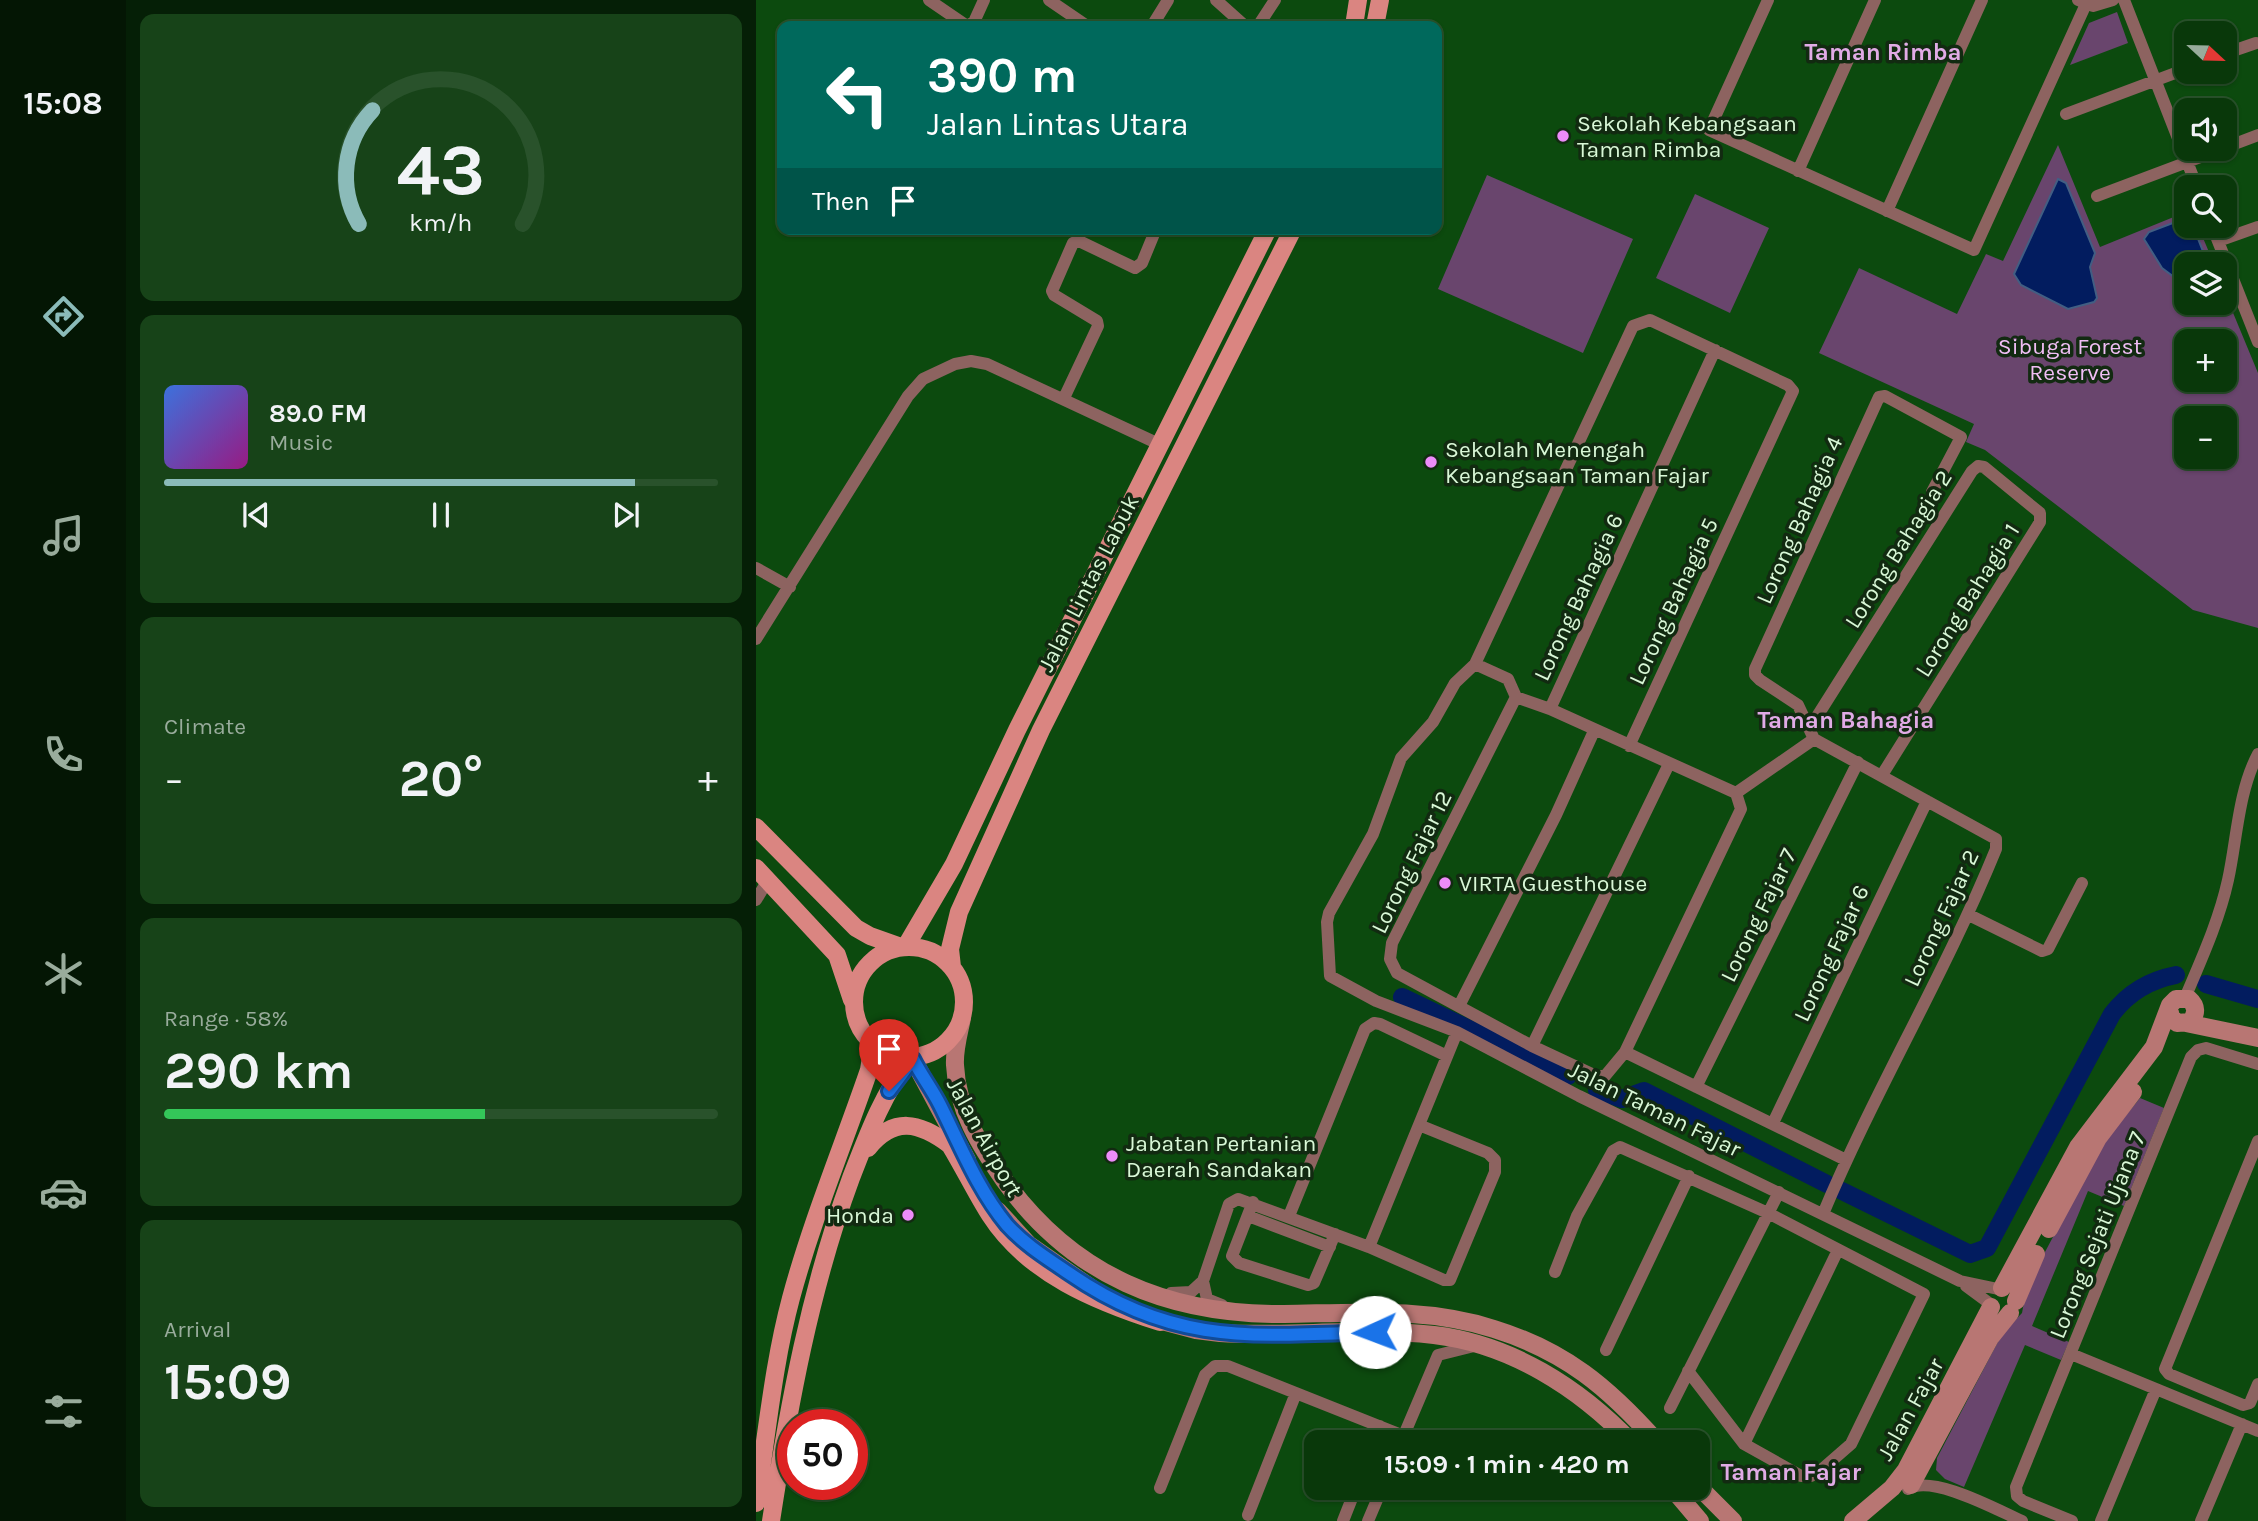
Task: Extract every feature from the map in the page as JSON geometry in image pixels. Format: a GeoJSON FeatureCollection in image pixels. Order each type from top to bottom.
{"type":"FeatureCollection","features":[{"type":"Feature","properties":{"kind":"main road"},"geometry":{"type":"LineString","coordinates":[[1355,21],[1358,0]]}},
{"type":"Feature","properties":{"kind":"main road"},"geometry":{"type":"LineString","coordinates":[[1377,21],[1380,0]]}},
{"type":"Feature","properties":{"kind":"main road","name":"Jalan Lintas Labuk"},"geometry":{"type":"LineString","coordinates":[[903,947],[954,864],[1029,706],[1265,235]]}},
{"type":"Feature","properties":{"kind":"main road","name":"Jalan Lintas Labuk"},"geometry":{"type":"LineString","coordinates":[[952,967],[950,949],[959,912],[1041,730],[1290,235]]}},
{"type":"Feature","properties":{"kind":"main road"},"geometry":{"type":"LineString","coordinates":[[756,827],[856,928],[877,939],[903,947],[925,948],[940,956],[952,967],[961,982],[964,1000],[962,1018],[944,1045],[912,1059],[889,1091],[859,1159],[815,1287],[771,1521]]}},
{"type":"Feature","properties":{"kind":"main road"},"geometry":{"type":"LineString","coordinates":[[762,874],[836,955],[859,1028],[873,1045],[885,1053],[912,1059]]}},
{"type":"Feature","properties":{"kind":"main road"},"geometry":{"type":"LineString","coordinates":[[853,1006],[858,982],[871,961],[903,947]]}},
{"type":"Feature","properties":{"kind":"main road"},"geometry":{"type":"LineString","coordinates":[[2184,1024],[2195,1014],[2189,1000]]}},
{"type":"Feature","properties":{"kind":"main road"},"geometry":{"type":"LineString","coordinates":[[2189,1000],[2252,1036],[2174,1021],[2169,1009],[2173,1001],[2189,1000]]}},
{"type":"Feature","properties":{"kind":"main road","name":"Jalan Fajar"},"geometry":{"type":"LineString","coordinates":[[1853,1521],[1892,1488],[1906,1470],[1995,1297],[2078,1147],[2154,1047],[2169,1009]]}},
{"type":"Feature","properties":{"kind":"main road","name":"Jalan Airport"},"geometry":{"type":"LineString","coordinates":[[962,1018],[954,1063],[963,1106],[976,1139],[1015,1195],[1034,1216],[1066,1246],[1116,1280],[1178,1304],[1239,1313],[1419,1313],[1493,1329],[1538,1345],[1576,1365],[1595,1380],[1645,1430]]}},
{"type":"Feature","properties":{"kind":"main road","name":"Jalan Fajar"},"geometry":{"type":"LineString","coordinates":[[1872,1521],[1906,1490],[1928,1457],[1990,1338],[2013,1307],[2031,1263],[2098,1139],[2184,1024]]}},
{"type":"Feature","properties":{"kind":"main road"},"geometry":{"type":"LineString","coordinates":[[756,1503],[780,1349],[791,1299],[811,1233],[869,1070],[873,1045]]}},
{"type":"Feature","properties":{"kind":"main road","name":"Jalan Airport"},"geometry":{"type":"LineString","coordinates":[[912,1059],[981,1187],[1007,1225],[1029,1245],[1086,1286],[1160,1322],[1196,1331],[1245,1334],[1434,1335],[1480,1345],[1548,1374],[1586,1400],[1618,1430]]}},
{"type":"Feature","properties":{"kind":"main road"},"geometry":{"type":"LineString","coordinates":[[859,1159],[883,1131],[914,1126],[928,1130],[950,1145],[992,1218],[1045,1269],[1110,1306],[1160,1322]]}},
{"type":"Feature","properties":{"kind":"main road"},"geometry":{"type":"LineString","coordinates":[[2010,1290],[2013,1307],[1997,1314],[1995,1297],[2010,1290]]}},
{"type":"Feature","properties":{"kind":"main road"},"geometry":{"type":"LineString","coordinates":[[1710,1498],[1733,1521]]}},
{"type":"Feature","properties":{"kind":"main road"},"geometry":{"type":"LineString","coordinates":[[1682,1500],[1700,1521]]}},
{"type":"Feature","properties":{"kind":"street"},"geometry":{"type":"LineString","coordinates":[[929,0],[958,21]]}},
{"type":"Feature","properties":{"kind":"street"},"geometry":{"type":"LineString","coordinates":[[973,21],[984,0]]}},
{"type":"Feature","properties":{"kind":"street"},"geometry":{"type":"LineString","coordinates":[[1155,21],[1168,0]]}},
{"type":"Feature","properties":{"kind":"street"},"geometry":{"type":"LineString","coordinates":[[1216,0],[1239,21]]}},
{"type":"Feature","properties":{"kind":"street"},"geometry":{"type":"LineString","coordinates":[[1261,21],[1275,0]]}},
{"type":"Feature","properties":{"kind":"street"},"geometry":{"type":"LineString","coordinates":[[1769,0],[1709,130],[1974,250],[2082,2],[2098,6],[2113,0]]}},
{"type":"Feature","properties":{"kind":"street"},"geometry":{"type":"LineString","coordinates":[[1798,171],[1875,0]]}},
{"type":"Feature","properties":{"kind":"street"},"geometry":{"type":"LineString","coordinates":[[1887,211],[1982,0]]}},
{"type":"Feature","properties":{"kind":"street"},"geometry":{"type":"LineString","coordinates":[[2124,0],[2192,175]]}},
{"type":"Feature","properties":{"kind":"street"},"geometry":{"type":"LineString","coordinates":[[1056,2],[1081,21]]}},
{"type":"Feature","properties":{"kind":"street"},"geometry":{"type":"LineString","coordinates":[[2237,50],[2256,43]]}},
{"type":"Feature","properties":{"kind":"street"},"geometry":{"type":"LineString","coordinates":[[2066,114],[2174,74]]}},
{"type":"Feature","properties":{"kind":"street"},"geometry":{"type":"LineString","coordinates":[[2237,143],[2258,135]]}},
{"type":"Feature","properties":{"kind":"street"},"geometry":{"type":"LineString","coordinates":[[2097,196],[2187,162]]}},
{"type":"Feature","properties":{"kind":"street"},"geometry":{"type":"LineString","coordinates":[[2218,241],[2258,228]]}},
{"type":"Feature","properties":{"kind":"street"},"geometry":{"type":"LineString","coordinates":[[1064,398],[1098,326],[1097,321],[1054,295],[1052,290],[1073,243],[1079,241],[1135,268],[1142,263],[1154,235]]}},
{"type":"Feature","properties":{"kind":"street"},"geometry":{"type":"LineString","coordinates":[[2217,238],[2254,320],[2258,342]]}},
{"type":"Feature","properties":{"kind":"street","name":"Lorong Bahagia 5"},"geometry":{"type":"LineString","coordinates":[[1475,664],[1633,326],[1650,320],[1788,385],[1793,391],[1629,746]]}},
{"type":"Feature","properties":{"kind":"street","name":"Lorong Bahagia 6"},"geometry":{"type":"LineString","coordinates":[[1550,709],[1715,350]]}},
{"type":"Feature","properties":{"kind":"street"},"geometry":{"type":"LineString","coordinates":[[756,639],[886,430],[923,379],[955,364],[971,361],[1000,369],[1161,445]]}},
{"type":"Feature","properties":{"kind":"street","name":"Lorong Bahagia 4"},"geometry":{"type":"LineString","coordinates":[[1811,726],[1798,705],[1760,680],[1755,675],[1755,669],[1875,402],[1885,396],[1961,437],[1932,492]]}},
{"type":"Feature","properties":{"kind":"street","name":"Lorong Bahagia 2"},"geometry":{"type":"LineString","coordinates":[[1811,726],[1978,466],[2042,517]]}},
{"type":"Feature","properties":{"kind":"street","name":"Lorong Bahagia 1"},"geometry":{"type":"LineString","coordinates":[[1882,775],[2042,517]]}},
{"type":"Feature","properties":{"kind":"street"},"geometry":{"type":"LineString","coordinates":[[756,568],[790,587]]}},
{"type":"Feature","properties":{"kind":"street"},"geometry":{"type":"LineString","coordinates":[[1475,664],[1508,679],[1516,697],[1550,709],[1736,793],[1741,809],[1625,1052],[1605,1076],[1589,1073],[1579,1096]]}},
{"type":"Feature","properties":{"kind":"street","name":"Jalan Taman Fajar"},"geometry":{"type":"LineString","coordinates":[[1475,664],[1455,683],[1433,722],[1401,758],[1370,839],[1331,906],[1327,922],[1331,976],[1376,1001],[1457,1032],[1579,1096],[1995,1297]]}},
{"type":"Feature","properties":{"kind":"street","name":"Lorong Fajar 12"},"geometry":{"type":"LineString","coordinates":[[1516,697],[1392,943],[1390,959],[1397,974],[1532,1046],[1589,1073]]}},
{"type":"Feature","properties":{"kind":"street"},"geometry":{"type":"LineString","coordinates":[[1736,793],[1814,739],[1811,726]]}},
{"type":"Feature","properties":{"kind":"street"},"geometry":{"type":"LineString","coordinates":[[1459,1006],[1556,815],[1594,730]]}},
{"type":"Feature","properties":{"kind":"street","name":"Lorong Fajar 2"},"geometry":{"type":"LineString","coordinates":[[1814,739],[1997,839],[1996,849],[1969,915],[1846,1160],[1823,1214]]}},
{"type":"Feature","properties":{"kind":"street"},"geometry":{"type":"LineString","coordinates":[[2189,1000],[2226,891],[2246,786],[2257,756]]}},
{"type":"Feature","properties":{"kind":"street","name":"Lorong Fajar 7"},"geometry":{"type":"LineString","coordinates":[[1696,1087],[1858,762]]}},
{"type":"Feature","properties":{"kind":"street"},"geometry":{"type":"LineString","coordinates":[[1532,1046],[1669,764]]}},
{"type":"Feature","properties":{"kind":"street","name":"Lorong Fajar 6"},"geometry":{"type":"LineString","coordinates":[[1773,1123],[1927,801]]}},
{"type":"Feature","properties":{"kind":"street"},"geometry":{"type":"LineString","coordinates":[[756,900],[762,874]]}},
{"type":"Feature","properties":{"kind":"street"},"geometry":{"type":"LineString","coordinates":[[1969,915],[2042,951],[2048,949],[2082,883]]}},
{"type":"Feature","properties":{"kind":"street"},"geometry":{"type":"LineString","coordinates":[[1289,1216],[1365,1030],[1374,1023],[1380,1024],[1447,1056]]}},
{"type":"Feature","properties":{"kind":"street"},"geometry":{"type":"LineString","coordinates":[[1369,1247],[1457,1032]]}},
{"type":"Feature","properties":{"kind":"street","name":"Lorong Sejati Ujana 7"},"geometry":{"type":"LineString","coordinates":[[2072,1521],[2022,1501],[2017,1496],[2016,1487],[2191,1057],[2198,1050],[2206,1048],[2258,1064]]}},
{"type":"Feature","properties":{"kind":"street"},"geometry":{"type":"LineString","coordinates":[[1625,1052],[1846,1160]]}},
{"type":"Feature","properties":{"kind":"street"},"geometry":{"type":"LineString","coordinates":[[1034,1216],[1079,1249],[1156,1288],[1184,1295],[1196,1290],[1203,1281],[1229,1204],[1238,1199],[1253,1202],[1369,1247],[1444,1280],[1453,1276],[1495,1172],[1495,1160],[1488,1153],[1419,1125]]}},
{"type":"Feature","properties":{"kind":"street"},"geometry":{"type":"LineString","coordinates":[[2258,1142],[2166,1371],[2248,1404],[2258,1384]]}},
{"type":"Feature","properties":{"kind":"street"},"geometry":{"type":"LineString","coordinates":[[1555,1272],[1577,1216],[1614,1151],[1620,1147],[1628,1148],[1768,1213],[1920,1291],[1924,1300],[1851,1444],[1811,1476],[1801,1476],[1744,1444],[1688,1371]]}},
{"type":"Feature","properties":{"kind":"street"},"geometry":{"type":"LineString","coordinates":[[1606,1350],[1689,1176]]}},
{"type":"Feature","properties":{"kind":"street"},"geometry":{"type":"LineString","coordinates":[[1670,1408],[1779,1192]]}},
{"type":"Feature","properties":{"kind":"street"},"geometry":{"type":"LineString","coordinates":[[1253,1202],[1232,1256],[1239,1263],[1308,1285],[1318,1277],[1335,1234]]}},
{"type":"Feature","properties":{"kind":"street"},"geometry":{"type":"LineString","coordinates":[[1248,1216],[1329,1247]]}},
{"type":"Feature","properties":{"kind":"street"},"geometry":{"type":"LineString","coordinates":[[1744,1444],[1838,1250]]}},
{"type":"Feature","properties":{"kind":"street"},"geometry":{"type":"LineString","coordinates":[[1203,1281],[1207,1299],[1221,1305],[1331,1312]]}},
{"type":"Feature","properties":{"kind":"street"},"geometry":{"type":"LineString","coordinates":[[1411,1334],[1428,1343],[1438,1355]]}},
{"type":"Feature","properties":{"kind":"street"},"geometry":{"type":"LineString","coordinates":[[1406,1430],[1438,1355],[1452,1349],[1480,1345]]}},
{"type":"Feature","properties":{"kind":"street"},"geometry":{"type":"LineString","coordinates":[[2071,1354],[2258,1431]]}},
{"type":"Feature","properties":{"kind":"street"},"geometry":{"type":"LineString","coordinates":[[1160,1489],[1205,1375],[1215,1366],[1228,1366],[1387,1430]]}},
{"type":"Feature","properties":{"kind":"street"},"geometry":{"type":"LineString","coordinates":[[2101,1521],[2156,1389]]}},
{"type":"Feature","properties":{"kind":"street"},"geometry":{"type":"LineString","coordinates":[[1248,1515],[1296,1393]]}},
{"type":"Feature","properties":{"kind":"street"},"geometry":{"type":"LineString","coordinates":[[2201,1521],[2242,1424]]}},
{"type":"Feature","properties":{"kind":"street"},"geometry":{"type":"LineString","coordinates":[[1378,1430],[1380,1426]]}},
{"type":"Feature","properties":{"kind":"street"},"geometry":{"type":"LineString","coordinates":[[1928,1457],[1930,1474],[1941,1487]]}},
{"type":"Feature","properties":{"kind":"street"},"geometry":{"type":"LineString","coordinates":[[1906,1490],[1922,1483],[1941,1487],[2022,1521]]}},
{"type":"Feature","properties":{"kind":"street"},"geometry":{"type":"LineString","coordinates":[[1343,1521],[1351,1500]]}},
{"type":"Feature","properties":{"kind":"street"},"geometry":{"type":"LineString","coordinates":[[1368,1521],[1377,1500]]}},
{"type":"Feature","properties":{"kind":"green space"},"geometry":{"type":"Polygon","coordinates":[[[2117,12],[2128,43],[2070,65],[2089,23],[2117,12]]]}},
{"type":"Feature","properties":{"kind":"green space","name":"Sibuga Forest Reserve"},"geometry":{"type":"Polygon","coordinates":[[[2058,145],[2100,247],[2174,217],[2174,238],[2203,238],[2209,252],[2174,252],[2174,315],[2234,315],[2258,373],[2258,628],[2193,610],[1985,450],[1966,442],[1974,424],[1819,353],[1859,268],[1957,314],[1986,254],[2003,261],[2058,145]]]}},
{"type":"Feature","properties":{"kind":"green space"},"geometry":{"type":"Polygon","coordinates":[[[1487,175],[1633,239],[1583,353],[1438,289],[1487,175]]]}},
{"type":"Feature","properties":{"kind":"green space"},"geometry":{"type":"Polygon","coordinates":[[[1695,194],[1769,228],[1730,313],[1656,278],[1695,194]]]}},
{"type":"Feature","properties":{"kind":"green space"},"geometry":{"type":"Polygon","coordinates":[[[2140,1098],[2164,1108],[2124,1206],[2088,1191],[2032,1326],[2069,1342],[2061,1360],[2025,1345],[1964,1487],[1945,1479],[1936,1470],[1937,1458],[2002,1334],[2022,1313],[2027,1286],[2090,1167],[2109,1136],[2140,1098]]]}},
{"type":"Feature","properties":{"kind":"shaded area"},"geometry":{"type":"Polygon","coordinates":[[[2058,179],[2066,183],[2095,253],[2090,267],[2097,298],[2094,302],[2068,309],[2021,285],[2014,274],[2058,179]]]}},
{"type":"Feature","properties":{"kind":"shaded area"},"geometry":{"type":"Polygon","coordinates":[[[2174,223],[2174,238],[2198,238],[2203,252],[2174,252],[2174,277],[2162,268],[2144,239],[2149,232],[2174,223]]]}},
{"type":"Feature","properties":{"kind":"waterway"},"geometry":{"type":"LineString","coordinates":[[1842,1191],[1970,1254],[1987,1248],[2112,1014],[2140,988],[2176,975]]}},
{"type":"Feature","properties":{"kind":"waterway"},"geometry":{"type":"LineString","coordinates":[[2206,984],[2258,999]]}},
{"type":"Feature","properties":{"kind":"waterway"},"geometry":{"type":"LineString","coordinates":[[1402,997],[1568,1076]]}},
{"type":"Feature","properties":{"kind":"waterway"},"geometry":{"type":"LineString","coordinates":[[1597,1090],[1622,1099],[1644,1091],[1827,1184]]}},
{"type":"Feature","properties":{"kind":"place","name":"Sekolah Kebangsaan Taman Rimba"},"geometry":{"type":"Point","coordinates":[1563,136]}},
{"type":"Feature","properties":{"kind":"place","name":"Sekolah Menengah Kebangsaan Taman Fajar"},"geometry":{"type":"Point","coordinates":[1431,462]}},
{"type":"Feature","properties":{"kind":"place","name":"VIRTA Guesthouse"},"geometry":{"type":"Point","coordinates":[1445,883]}},
{"type":"Feature","properties":{"kind":"place","name":"Jabatan Pertanian Daerah Sandakan"},"geometry":{"type":"Point","coordinates":[1112,1156]}},
{"type":"Feature","properties":{"kind":"place","name":"Honda"},"geometry":{"type":"Point","coordinates":[908,1215]}},
{"type":"Feature","properties":{"kind":"district","name":"Taman Rimba"},"geometry":{"type":"Point","coordinates":[1883,52]}},
{"type":"Feature","properties":{"kind":"district","name":"Taman Bahagia"},"geometry":{"type":"Point","coordinates":[1846,720]}},
{"type":"Feature","properties":{"kind":"district","name":"Taman Fajar"},"geometry":{"type":"Point","coordinates":[1791,1472]}},
{"type":"Feature","properties":{"kind":"route"},"geometry":{"type":"LineString","coordinates":[[889,1091],[910,1059],[913,1059],[939,1103],[981,1187],[1007,1225],[1029,1245],[1086,1286],[1126,1307],[1160,1322],[1196,1331],[1285,1335],[1375,1332]]}}]}
